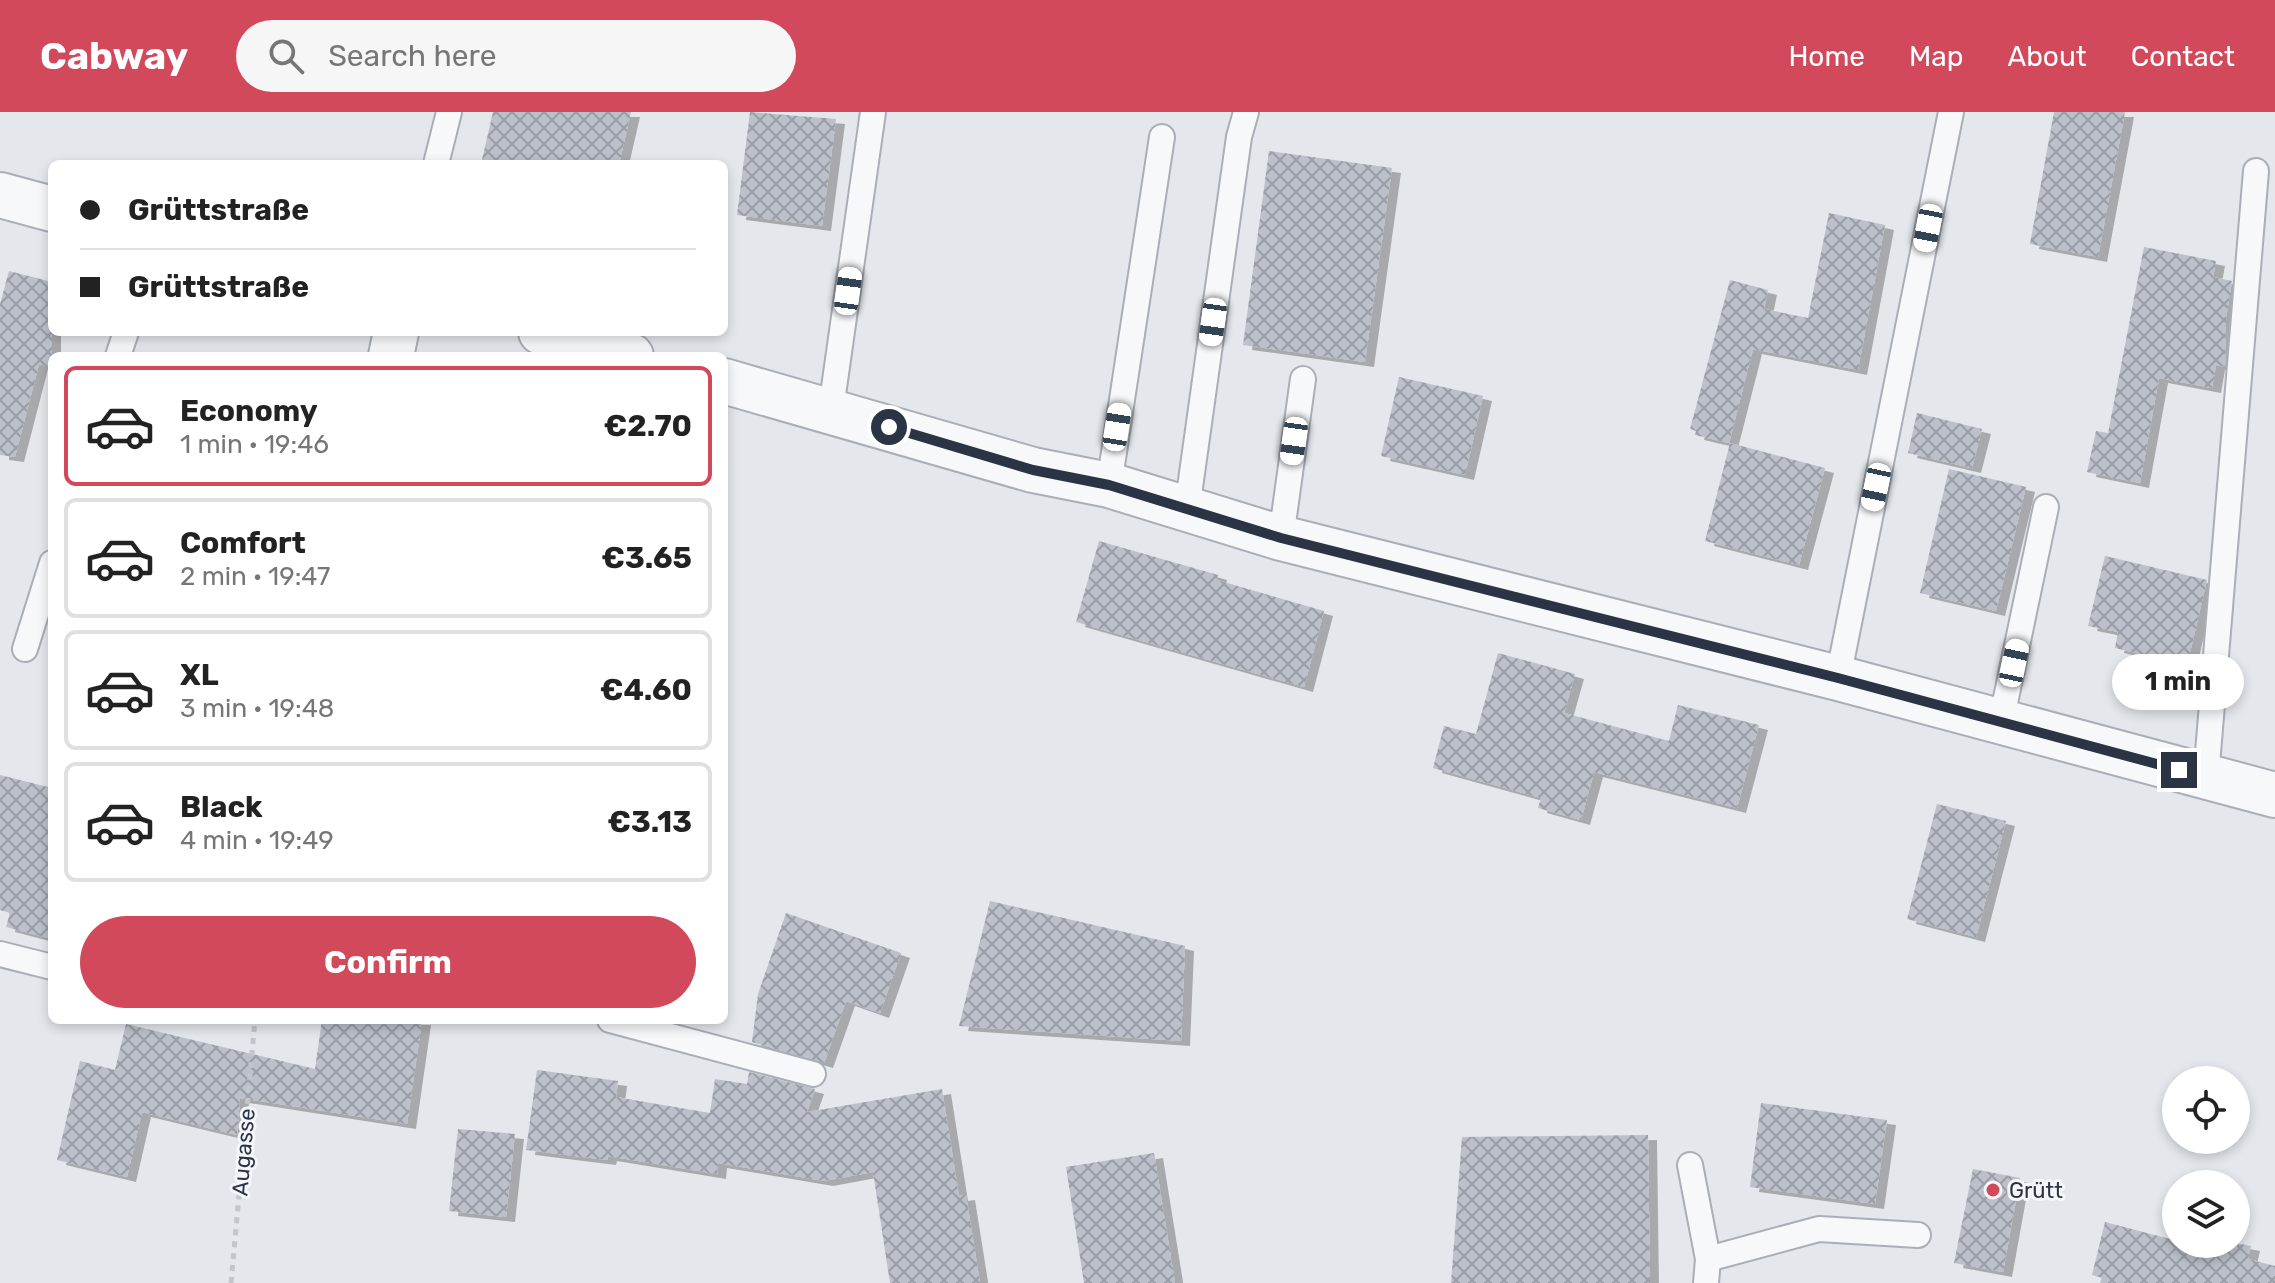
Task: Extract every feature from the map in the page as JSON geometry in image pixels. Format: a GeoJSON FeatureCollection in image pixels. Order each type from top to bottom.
{"type":"FeatureCollection","features":[{"type":"Feature","properties":{"kind":"street"},"geometry":{"type":"LineString","coordinates":[[0,195],[48,208]]}},
{"type":"Feature","properties":{"kind":"street"},"geometry":{"type":"LineString","coordinates":[[556,336],[616,352]]}},
{"type":"Feature","properties":{"kind":"street"},"geometry":{"type":"LineString","coordinates":[[728,382],[831,409],[1033,470],[1109,485],[1281,538],[1838,678],[2275,795]]}},
{"type":"Feature","properties":{"kind":"lane"},"geometry":{"type":"LineString","coordinates":[[437,160],[449,112]]}},
{"type":"Feature","properties":{"kind":"lane"},"geometry":{"type":"LineString","coordinates":[[831,409],[873,112]]}},
{"type":"Feature","properties":{"kind":"lane"},"geometry":{"type":"LineString","coordinates":[[1187,509],[1239,137],[1246,112]]}},
{"type":"Feature","properties":{"kind":"lane"},"geometry":{"type":"LineString","coordinates":[[1838,678],[1951,112]]}},
{"type":"Feature","properties":{"kind":"lane"},"geometry":{"type":"LineString","coordinates":[[1109,485],[1162,137]]}},
{"type":"Feature","properties":{"kind":"lane"},"geometry":{"type":"LineString","coordinates":[[2206,777],[2256,171]]}},
{"type":"Feature","properties":{"kind":"lane"},"geometry":{"type":"LineString","coordinates":[[1281,538],[1303,379]]}},
{"type":"Feature","properties":{"kind":"lane"},"geometry":{"type":"LineString","coordinates":[[2001,722],[2046,507]]}},
{"type":"Feature","properties":{"kind":"lane"},"geometry":{"type":"LineString","coordinates":[[25,649],[48,576]]}},
{"type":"Feature","properties":{"kind":"lane"},"geometry":{"type":"LineString","coordinates":[[0,954],[48,966]]}},
{"type":"Feature","properties":{"kind":"lane"},"geometry":{"type":"LineString","coordinates":[[625,1024],[813,1074]]}},
{"type":"Feature","properties":{"kind":"lane"},"geometry":{"type":"LineString","coordinates":[[1690,1165],[1707,1271],[1819,1229],[1918,1235]]}},
{"type":"Feature","properties":{"kind":"path","name":"Augasse"},"geometry":{"type":"LineString","coordinates":[[231,1283],[255,1024]]}},
{"type":"Feature","properties":{"kind":"building"},"geometry":{"type":"Polygon","coordinates":[[[493,112],[631,112],[620,160],[482,160],[493,112]]]}},
{"type":"Feature","properties":{"kind":"building"},"geometry":{"type":"Polygon","coordinates":[[[750,112],[836,119],[822,226],[737,215],[750,112]]]}},
{"type":"Feature","properties":{"kind":"building"},"geometry":{"type":"Polygon","coordinates":[[[2054,112],[2125,112],[2098,257],[2030,244],[2054,112]]]}},
{"type":"Feature","properties":{"kind":"building"},"geometry":{"type":"Polygon","coordinates":[[[1269,151],[1392,168],[1365,362],[1243,345],[1269,151]]]}},
{"type":"Feature","properties":{"kind":"building"},"geometry":{"type":"Polygon","coordinates":[[[1829,213],[1885,225],[1858,370],[1753,349],[1729,443],[1695,435],[1696,431],[1690,429],[1730,280],[1768,290],[1764,309],[1808,318],[1829,213]]]}},
{"type":"Feature","properties":{"kind":"building"},"geometry":{"type":"Polygon","coordinates":[[[2144,247],[2216,261],[2213,277],[2232,281],[2226,318],[2225,367],[2216,365],[2212,388],[2159,378],[2140,483],[2087,472],[2096,431],[2108,433],[2144,247]]]}},
{"type":"Feature","properties":{"kind":"building"},"geometry":{"type":"Polygon","coordinates":[[[9,271],[48,281],[48,336],[52,336],[52,352],[48,352],[48,366],[39,364],[15,457],[0,455],[0,304],[9,271]]]}},
{"type":"Feature","properties":{"kind":"building"},"geometry":{"type":"Polygon","coordinates":[[[1399,377],[1483,396],[1465,475],[1381,456],[1399,377]]]}},
{"type":"Feature","properties":{"kind":"building"},"geometry":{"type":"Polygon","coordinates":[[[1917,413],[1982,429],[1972,468],[1908,453],[1917,413]]]}},
{"type":"Feature","properties":{"kind":"building"},"geometry":{"type":"Polygon","coordinates":[[[1730,443],[1825,468],[1799,565],[1705,541],[1730,443]]]}},
{"type":"Feature","properties":{"kind":"building"},"geometry":{"type":"Polygon","coordinates":[[[1949,469],[2026,487],[1996,611],[1920,593],[1949,469]]]}},
{"type":"Feature","properties":{"kind":"building"},"geometry":{"type":"Polygon","coordinates":[[[1099,541],[1218,575],[1217,580],[1324,611],[1304,687],[1076,622],[1099,541]]]}},
{"type":"Feature","properties":{"kind":"building"},"geometry":{"type":"Polygon","coordinates":[[[2105,556],[2207,580],[2187,665],[2115,648],[2118,632],[2088,626],[2105,556]]]}},
{"type":"Feature","properties":{"kind":"building"},"geometry":{"type":"Polygon","coordinates":[[[1498,653],[1575,674],[1564,713],[1669,741],[1678,705],[1759,725],[1737,808],[1594,772],[1581,820],[1538,808],[1541,798],[1433,768],[1444,726],[1476,734],[1498,653]]]}},
{"type":"Feature","properties":{"kind":"building"},"geometry":{"type":"Polygon","coordinates":[[[0,775],[48,787],[48,938],[6,927],[10,913],[0,910],[0,775]]]}},
{"type":"Feature","properties":{"kind":"building"},"geometry":{"type":"Polygon","coordinates":[[[1937,804],[2006,821],[1976,937],[1907,919],[1937,804]]]}},
{"type":"Feature","properties":{"kind":"building"},"geometry":{"type":"Polygon","coordinates":[[[990,901],[1185,946],[1181,1041],[959,1026],[990,901]]]}},
{"type":"Feature","properties":{"kind":"building"},"geometry":{"type":"Polygon","coordinates":[[[786,913],[901,953],[880,1013],[846,1001],[824,1063],[752,1042],[758,994],[786,913]]]}},
{"type":"Feature","properties":{"kind":"building"},"geometry":{"type":"Polygon","coordinates":[[[126,1024],[315,1069],[321,1024],[421,1024],[407,1124],[240,1098],[237,1135],[142,1112],[127,1177],[57,1160],[80,1061],[115,1070],[126,1024]]]}},
{"type":"Feature","properties":{"kind":"building"},"geometry":{"type":"Polygon","coordinates":[[[537,1070],[618,1081],[616,1097],[710,1113],[715,1079],[747,1084],[749,1072],[815,1089],[807,1112],[942,1089],[959,1196],[966,1195],[980,1283],[890,1283],[873,1172],[824,1181],[718,1163],[717,1174],[608,1156],[607,1160],[526,1150],[537,1070]]]}},
{"type":"Feature","properties":{"kind":"building"},"geometry":{"type":"Polygon","coordinates":[[[1761,1103],[1887,1120],[1875,1204],[1750,1187],[1761,1103]]]}},
{"type":"Feature","properties":{"kind":"building"},"geometry":{"type":"Polygon","coordinates":[[[458,1129],[515,1134],[506,1217],[449,1211],[458,1129]]]}},
{"type":"Feature","properties":{"kind":"building"},"geometry":{"type":"Polygon","coordinates":[[[1648,1135],[1650,1283],[1451,1283],[1462,1137],[1648,1135]]]}},
{"type":"Feature","properties":{"kind":"building"},"geometry":{"type":"Polygon","coordinates":[[[1154,1153],[1175,1283],[1084,1283],[1066,1167],[1154,1153]]]}},
{"type":"Feature","properties":{"kind":"building"},"geometry":{"type":"Polygon","coordinates":[[[1973,1169],[2020,1178],[2003,1272],[1954,1263],[1973,1169]]]}},
{"type":"Feature","properties":{"kind":"building"},"geometry":{"type":"Polygon","coordinates":[[[2105,1222],[2162,1237],[2162,1258],[2248,1258],[2275,1266],[2275,1283],[2100,1283],[2102,1278],[2092,1275],[2105,1222]]]}},
{"type":"Feature","properties":{"kind":"place","name":"Grütt"},"geometry":{"type":"Point","coordinates":[1993,1190]}},
{"type":"Feature","properties":{"kind":"route"},"geometry":{"type":"LineString","coordinates":[[889,427],[1033,470],[1109,485],[1281,538],[1838,678],[2179,770]]}}]}
